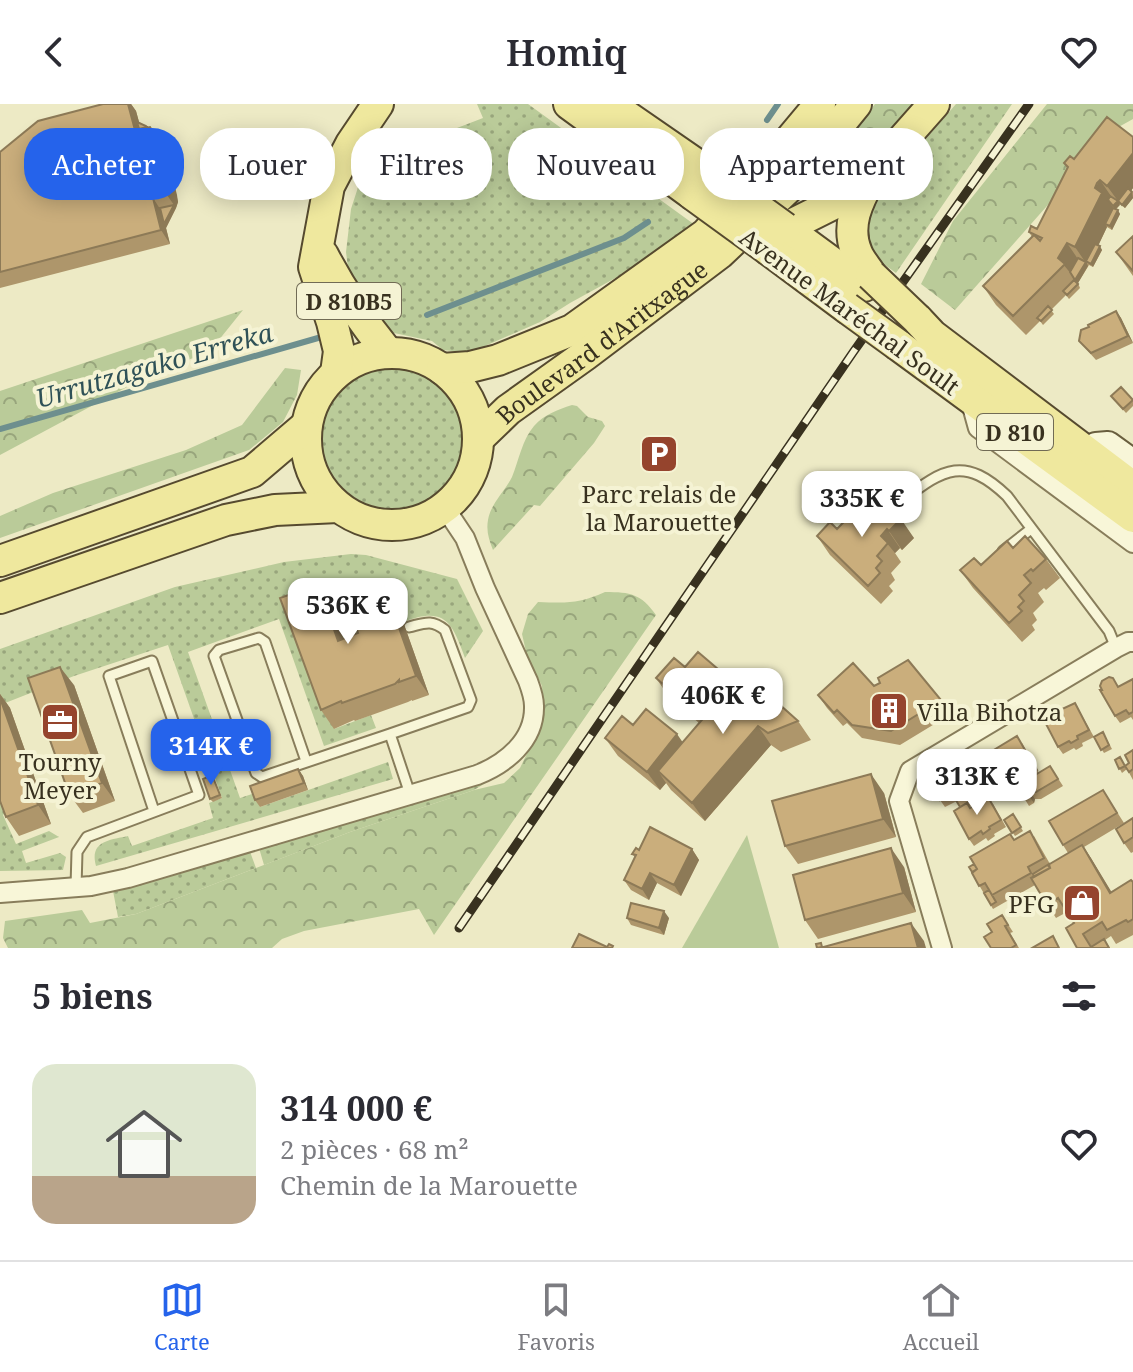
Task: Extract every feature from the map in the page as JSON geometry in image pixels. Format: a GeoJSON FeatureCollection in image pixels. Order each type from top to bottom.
{"type":"FeatureCollection","features":[{"type":"Feature","properties":{"kind":"main road","name":"D 810B5"},"geometry":{"type":"LineString","coordinates":[[336,373],[339,351],[314,267],[329,186],[351,144],[378,104]]}},
{"type":"Feature","properties":{"kind":"main road","name":"D 810"},"geometry":{"type":"LineString","coordinates":[[569,104],[700,184]]}},
{"type":"Feature","properties":{"kind":"main road","name":"D 810"},"geometry":{"type":"LineString","coordinates":[[609,104],[700,184]]}},
{"type":"Feature","properties":{"kind":"main road","name":"Boulevard d'Aritxague"},"geometry":{"type":"LineString","coordinates":[[442,369],[486,364],[572,330],[706,234],[820,104]]}},
{"type":"Feature","properties":{"kind":"main road","name":"Boulevard d'Aritxague"},"geometry":{"type":"LineString","coordinates":[[479,438],[508,410],[720,253],[787,189],[856,104]]}},
{"type":"Feature","properties":{"kind":"main road"},"geometry":{"type":"LineString","coordinates":[[913,128],[934,104]]}},
{"type":"Feature","properties":{"kind":"main road","name":"D 810"},"geometry":{"type":"LineString","coordinates":[[722,200],[777,239],[861,290]]}},
{"type":"Feature","properties":{"kind":"main road"},"geometry":{"type":"LineString","coordinates":[[777,239],[838,200]]}},
{"type":"Feature","properties":{"kind":"main road"},"geometry":{"type":"LineString","coordinates":[[859,200],[852,237],[861,290],[915,331]]}},
{"type":"Feature","properties":{"kind":"main road","name":"D 810B5"},"geometry":{"type":"LineString","coordinates":[[318,244],[353,308],[388,353]]}},
{"type":"Feature","properties":{"kind":"main road","name":"Avenue Maréchal Soult"},"geometry":{"type":"LineString","coordinates":[[861,290],[915,331],[970,399],[1133,517]]}},
{"type":"Feature","properties":{"kind":"main road","name":"D 810"},"geometry":{"type":"LineString","coordinates":[[915,331],[1133,487]]}},
{"type":"Feature","properties":{"kind":"main road"},"geometry":{"type":"LineString","coordinates":[[388,353],[416,357],[442,369],[457,382],[468,399],[476,418],[479,438],[477,458],[459,494],[445,508],[426,519],[405,525],[383,526],[361,520],[338,507],[313,474],[306,450],[306,426],[322,388],[336,373],[360,359],[388,353]]}},
{"type":"Feature","properties":{"kind":"main road"},"geometry":{"type":"LineString","coordinates":[[0,561],[252,472],[306,426]]}},
{"type":"Feature","properties":{"kind":"main road"},"geometry":{"type":"LineString","coordinates":[[0,598],[226,520],[275,510],[338,507]]}},
{"type":"Feature","properties":{"kind":"street"},"geometry":{"type":"LineString","coordinates":[[970,399],[978,428],[1133,543]]}},
{"type":"Feature","properties":{"kind":"street"},"geometry":{"type":"LineString","coordinates":[[1089,454],[1096,446],[1108,445],[1133,463]]}},
{"type":"Feature","properties":{"kind":"street"},"geometry":{"type":"LineString","coordinates":[[0,893],[105,884],[128,878],[494,768],[511,755],[526,737],[533,719],[534,707],[528,681],[465,538],[445,508]]}},
{"type":"Feature","properties":{"kind":"street"},"geometry":{"type":"LineString","coordinates":[[942,948],[899,801],[910,771],[1124,645]]}},
{"type":"Feature","properties":{"kind":"lane"},"geometry":{"type":"LineString","coordinates":[[903,500],[931,478],[949,470],[976,473],[994,483],[1109,631],[1124,645]]}},
{"type":"Feature","properties":{"kind":"lane"},"geometry":{"type":"LineString","coordinates":[[996,556],[1031,529]]}},
{"type":"Feature","properties":{"kind":"lane"},"geometry":{"type":"LineString","coordinates":[[306,761],[265,642],[259,638],[219,650],[214,656],[256,773],[262,777],[468,707],[471,700],[445,630],[436,623],[428,622],[409,627]]}},
{"type":"Feature","properties":{"kind":"lane"},"geometry":{"type":"LineString","coordinates":[[76,887],[77,852],[87,837],[199,795],[152,661],[109,676],[154,811]]}},
{"type":"Feature","properties":{"kind":"lane"},"geometry":{"type":"LineString","coordinates":[[390,734],[410,794]]}},
{"type":"Feature","properties":{"kind":"green space"},"geometry":{"type":"Polygon","coordinates":[[[477,104],[528,104],[561,128],[508,128],[508,200],[660,200],[695,225],[630,270],[540,322],[469,353],[443,350],[432,341],[394,333],[383,327],[349,276],[346,252],[354,200],[492,200],[492,128],[456,128],[483,118],[477,104]]]}},
{"type":"Feature","properties":{"kind":"green space"},"geometry":{"type":"Polygon","coordinates":[[[875,104],[917,104],[896,128],[857,128],[875,104]]]}},
{"type":"Feature","properties":{"kind":"green space"},"geometry":{"type":"Polygon","coordinates":[[[956,104],[1012,104],[896,273],[881,262],[870,246],[867,217],[876,200],[933,200],[933,131],[956,104]]]}},
{"type":"Feature","properties":{"kind":"green space"},"geometry":{"type":"Polygon","coordinates":[[[1047,104],[1133,104],[1133,119],[1115,129],[955,310],[921,284],[953,221],[1047,104]]]}},
{"type":"Feature","properties":{"kind":"green space"},"geometry":{"type":"Polygon","coordinates":[[[243,310],[210,351],[142,379],[0,455],[0,391],[243,310]]]}},
{"type":"Feature","properties":{"kind":"green space"},"geometry":{"type":"Polygon","coordinates":[[[394,363],[422,368],[446,384],[462,408],[467,436],[462,464],[446,488],[422,504],[394,509],[366,504],[342,488],[326,464],[321,436],[326,408],[342,384],[366,368],[394,363]]]}},
{"type":"Feature","properties":{"kind":"green space"},"geometry":{"type":"Polygon","coordinates":[[[285,368],[301,370],[297,395],[283,422],[249,450],[0,538],[0,516],[53,493],[186,450],[242,425],[285,368]]]}},
{"type":"Feature","properties":{"kind":"green space"},"geometry":{"type":"Polygon","coordinates":[[[572,405],[588,417],[602,421],[605,426],[540,506],[534,505],[493,550],[487,524],[495,503],[512,477],[526,437],[542,418],[572,405]]]}},
{"type":"Feature","properties":{"kind":"green space"},"geometry":{"type":"Polygon","coordinates":[[[366,555],[457,579],[483,631],[465,658],[456,635],[445,620],[429,616],[403,622],[399,613],[371,652],[334,729],[371,715],[376,728],[324,746],[279,619],[188,652],[240,798],[255,793],[260,807],[388,762],[393,779],[96,866],[96,851],[103,843],[128,836],[132,846],[213,818],[209,803],[222,798],[168,645],[74,676],[0,705],[0,649],[175,587],[284,562],[366,555]]]}},
{"type":"Feature","properties":{"kind":"green space"},"geometry":{"type":"Polygon","coordinates":[[[605,592],[635,596],[656,615],[434,935],[419,909],[304,931],[282,939],[272,948],[8,948],[3,938],[5,921],[82,910],[90,923],[136,914],[350,832],[474,790],[504,783],[520,768],[538,731],[543,712],[542,686],[527,656],[522,634],[528,614],[538,602],[572,602],[605,592]]]}},
{"type":"Feature","properties":{"kind":"green space"},"geometry":{"type":"Polygon","coordinates":[[[488,779],[474,790],[264,865],[259,848],[488,779]]]}},
{"type":"Feature","properties":{"kind":"green space"},"geometry":{"type":"Polygon","coordinates":[[[0,791],[7,812],[3,815],[16,844],[49,831],[59,837],[22,851],[26,863],[60,853],[66,857],[63,870],[0,871],[0,791]]]}},
{"type":"Feature","properties":{"kind":"green space"},"geometry":{"type":"Polygon","coordinates":[[[747,835],[779,948],[682,948],[747,835]]]}},
{"type":"Feature","properties":{"kind":"green space"},"geometry":{"type":"Polygon","coordinates":[[[249,849],[256,868],[136,914],[118,917],[113,891],[249,849]]]}},
{"type":"Feature","properties":{"kind":"building"},"geometry":{"type":"Polygon","coordinates":[[[103,104],[128,104],[134,128],[29,128],[38,121],[103,104]]]}},
{"type":"Feature","properties":{"kind":"building"},"geometry":{"type":"Polygon","coordinates":[[[1107,117],[1133,137],[1133,153],[1107,186],[1100,180],[1097,183],[1095,188],[1102,193],[1075,247],[1067,243],[1058,258],[1065,264],[1013,316],[983,286],[1034,235],[1040,241],[1042,238],[1029,232],[1031,226],[1037,229],[1068,167],[1064,163],[1070,156],[1074,159],[1107,117]]]}},
{"type":"Feature","properties":{"kind":"building"},"geometry":{"type":"Polygon","coordinates":[[[24,132],[24,200],[154,200],[161,230],[0,272],[0,152],[24,132]]]}},
{"type":"Feature","properties":{"kind":"building"},"geometry":{"type":"Polygon","coordinates":[[[1128,188],[1132,192],[1122,205],[1118,201],[1128,188]]]}},
{"type":"Feature","properties":{"kind":"building"},"geometry":{"type":"Polygon","coordinates":[[[1110,196],[1118,201],[1113,206],[1108,200],[1110,196]]]}},
{"type":"Feature","properties":{"kind":"building"},"geometry":{"type":"Polygon","coordinates":[[[174,205],[164,224],[160,208],[174,205]]]}},
{"type":"Feature","properties":{"kind":"building"},"geometry":{"type":"Polygon","coordinates":[[[1113,208],[1118,210],[1110,226],[1105,224],[1113,208]]]}},
{"type":"Feature","properties":{"kind":"building"},"geometry":{"type":"Polygon","coordinates":[[[1133,236],[1133,271],[1116,252],[1133,236]]]}},
{"type":"Feature","properties":{"kind":"building"},"geometry":{"type":"Polygon","coordinates":[[[1095,244],[1100,246],[1091,264],[1086,261],[1095,244]]]}},
{"type":"Feature","properties":{"kind":"building"},"geometry":{"type":"Polygon","coordinates":[[[1078,258],[1086,262],[1075,280],[1070,272],[1078,258]]]}},
{"type":"Feature","properties":{"kind":"building"},"geometry":{"type":"Polygon","coordinates":[[[1074,280],[1078,284],[1067,295],[1063,291],[1074,280]]]}},
{"type":"Feature","properties":{"kind":"building"},"geometry":{"type":"Polygon","coordinates":[[[1048,306],[1052,310],[1041,321],[1037,318],[1048,306]]]}},
{"type":"Feature","properties":{"kind":"building"},"geometry":{"type":"Polygon","coordinates":[[[1116,311],[1128,336],[1091,353],[1079,341],[1081,330],[1116,311]]]}},
{"type":"Feature","properties":{"kind":"building"},"geometry":{"type":"Polygon","coordinates":[[[1121,387],[1133,400],[1123,409],[1111,396],[1121,387]]]}},
{"type":"Feature","properties":{"kind":"building"},"geometry":{"type":"Polygon","coordinates":[[[878,497],[901,519],[881,536],[888,543],[877,556],[882,561],[876,568],[880,573],[868,586],[817,536],[830,522],[837,529],[861,504],[867,509],[878,497]]]}},
{"type":"Feature","properties":{"kind":"building"},"geometry":{"type":"Polygon","coordinates":[[[1025,536],[1046,559],[1024,575],[1031,583],[1019,595],[1024,601],[1018,607],[1022,611],[1009,623],[960,570],[974,558],[981,565],[1007,541],[1013,548],[1025,536]]]}},
{"type":"Feature","properties":{"kind":"building"},"geometry":{"type":"Polygon","coordinates":[[[318,584],[338,641],[358,633],[344,593],[360,587],[366,604],[387,594],[416,676],[321,710],[280,598],[318,584]]]}},
{"type":"Feature","properties":{"kind":"building"},"geometry":{"type":"Polygon","coordinates":[[[698,652],[726,676],[696,713],[656,678],[674,658],[685,667],[698,652]]]}},
{"type":"Feature","properties":{"kind":"building","name":"Villa Bihotza"},"geometry":{"type":"Polygon","coordinates":[[[908,660],[941,700],[891,731],[852,725],[837,710],[834,713],[818,695],[853,663],[874,686],[880,683],[878,678],[908,660]]]}},
{"type":"Feature","properties":{"kind":"building"},"geometry":{"type":"Polygon","coordinates":[[[60,667],[102,783],[69,794],[28,678],[60,667]]]}},
{"type":"Feature","properties":{"kind":"building"},"geometry":{"type":"Polygon","coordinates":[[[743,672],[798,721],[768,733],[758,726],[692,803],[658,771],[743,672]]]}},
{"type":"Feature","properties":{"kind":"building"},"geometry":{"type":"Polygon","coordinates":[[[1109,677],[1118,687],[1133,679],[1133,712],[1129,714],[1126,710],[1115,716],[1100,690],[1102,681],[1109,677]]]}},
{"type":"Feature","properties":{"kind":"building"},"geometry":{"type":"Polygon","coordinates":[[[0,698],[38,805],[6,817],[0,801],[0,698]]]}},
{"type":"Feature","properties":{"kind":"building"},"geometry":{"type":"Polygon","coordinates":[[[1075,703],[1089,730],[1071,743],[1069,741],[1058,747],[1046,724],[1063,715],[1060,710],[1075,703]]]}},
{"type":"Feature","properties":{"kind":"building"},"geometry":{"type":"Polygon","coordinates":[[[646,709],[677,734],[647,772],[605,738],[622,716],[633,725],[646,709]]]}},
{"type":"Feature","properties":{"kind":"building"},"geometry":{"type":"Polygon","coordinates":[[[1103,732],[1109,745],[1101,750],[1094,737],[1103,732]]]}},
{"type":"Feature","properties":{"kind":"building"},"geometry":{"type":"Polygon","coordinates":[[[1017,736],[1029,757],[1025,760],[1030,769],[1012,779],[1007,770],[1004,772],[992,751],[1017,736]]]}},
{"type":"Feature","properties":{"kind":"building"},"geometry":{"type":"Polygon","coordinates":[[[1133,750],[1133,769],[1129,772],[1125,766],[1129,763],[1125,755],[1133,750]]]}},
{"type":"Feature","properties":{"kind":"building"},"geometry":{"type":"Polygon","coordinates":[[[1120,757],[1125,766],[1119,769],[1115,760],[1120,757]]]}},
{"type":"Feature","properties":{"kind":"building"},"geometry":{"type":"Polygon","coordinates":[[[959,760],[972,782],[940,800],[929,778],[959,760]]]}},
{"type":"Feature","properties":{"kind":"building"},"geometry":{"type":"Polygon","coordinates":[[[1032,761],[1037,770],[1033,772],[1027,763],[1032,761]]]}},
{"type":"Feature","properties":{"kind":"building"},"geometry":{"type":"Polygon","coordinates":[[[1050,766],[1058,779],[1036,792],[1030,792],[1024,799],[1017,786],[1050,766]]]}},
{"type":"Feature","properties":{"kind":"building"},"geometry":{"type":"Polygon","coordinates":[[[298,769],[304,783],[255,800],[250,786],[298,769]]]}},
{"type":"Feature","properties":{"kind":"building"},"geometry":{"type":"Polygon","coordinates":[[[871,774],[883,819],[785,846],[772,801],[871,774]]]}},
{"type":"Feature","properties":{"kind":"building"},"geometry":{"type":"Polygon","coordinates":[[[212,775],[220,795],[210,799],[203,779],[212,775]]]}},
{"type":"Feature","properties":{"kind":"building"},"geometry":{"type":"Polygon","coordinates":[[[974,786],[980,795],[960,807],[954,797],[974,786]]]}},
{"type":"Feature","properties":{"kind":"building"},"geometry":{"type":"Polygon","coordinates":[[[1103,790],[1117,813],[1063,845],[1049,821],[1103,790]]]}},
{"type":"Feature","properties":{"kind":"building"},"geometry":{"type":"Polygon","coordinates":[[[988,797],[1001,820],[983,834],[981,831],[969,839],[954,811],[967,803],[970,808],[988,797]]]}},
{"type":"Feature","properties":{"kind":"building"},"geometry":{"type":"Polygon","coordinates":[[[1013,814],[1021,827],[1012,833],[1004,820],[1013,814]]]}},
{"type":"Feature","properties":{"kind":"building"},"geometry":{"type":"Polygon","coordinates":[[[1133,818],[1133,837],[1124,843],[1116,829],[1133,818]]]}},
{"type":"Feature","properties":{"kind":"building"},"geometry":{"type":"Polygon","coordinates":[[[650,827],[692,849],[674,885],[650,873],[642,889],[624,880],[636,855],[632,854],[636,848],[639,850],[650,827]]]}},
{"type":"Feature","properties":{"kind":"building"},"geometry":{"type":"Polygon","coordinates":[[[1030,831],[1044,858],[1028,867],[1031,873],[992,895],[985,883],[979,886],[972,873],[977,869],[970,857],[1010,834],[1014,840],[1030,831]]]}},
{"type":"Feature","properties":{"kind":"building"},"geometry":{"type":"Polygon","coordinates":[[[1082,845],[1110,893],[1131,880],[1133,882],[1133,919],[1107,930],[1102,922],[1083,934],[1091,947],[1104,939],[1109,948],[1077,948],[1066,928],[1074,923],[1058,898],[1047,905],[1031,878],[1082,845]]]}},
{"type":"Feature","properties":{"kind":"building"},"geometry":{"type":"Polygon","coordinates":[[[891,848],[903,893],[805,920],[793,875],[891,848]]]}},
{"type":"Feature","properties":{"kind":"building"},"geometry":{"type":"Polygon","coordinates":[[[1049,864],[1050,868],[1034,877],[1033,874],[1049,864]]]}},
{"type":"Feature","properties":{"kind":"building"},"geometry":{"type":"Polygon","coordinates":[[[989,890],[996,902],[991,905],[984,893],[989,890]]]}},
{"type":"Feature","properties":{"kind":"building"},"geometry":{"type":"Polygon","coordinates":[[[631,903],[664,911],[659,928],[627,918],[631,903]]]}},
{"type":"Feature","properties":{"kind":"building"},"geometry":{"type":"Polygon","coordinates":[[[1002,915],[1016,945],[991,948],[984,937],[992,932],[987,924],[1002,915]]]}},
{"type":"Feature","properties":{"kind":"building"},"geometry":{"type":"Polygon","coordinates":[[[911,923],[918,948],[820,948],[911,923]]]}},
{"type":"Feature","properties":{"kind":"building"},"geometry":{"type":"Polygon","coordinates":[[[579,934],[607,947],[609,944],[613,946],[612,948],[572,948],[579,934]]]}},
{"type":"Feature","properties":{"kind":"building"},"geometry":{"type":"Polygon","coordinates":[[[1053,936],[1059,948],[1032,948],[1053,936]]]}},
{"type":"Feature","properties":{"kind":"waterway"},"geometry":{"type":"LineString","coordinates":[[767,120],[778,104]]}},
{"type":"Feature","properties":{"kind":"waterway"},"geometry":{"type":"LineString","coordinates":[[427,315],[624,238],[648,222]]}},
{"type":"Feature","properties":{"kind":"waterway","name":"Urrutzagako Erreka"},"geometry":{"type":"LineString","coordinates":[[0,429],[318,338]]}},
{"type":"Feature","properties":{"kind":"railway"},"geometry":{"type":"LineString","coordinates":[[459,928],[854,351],[1029,104]]}},
{"type":"Feature","properties":{"kind":"place","name":"Parc relais de la Marouette"},"geometry":{"type":"Point","coordinates":[659,454]}},
{"type":"Feature","properties":{"kind":"place","name":"Villa Bihotza"},"geometry":{"type":"Point","coordinates":[889,711]}},
{"type":"Feature","properties":{"kind":"place","name":"Tourny Meyer"},"geometry":{"type":"Point","coordinates":[60,722]}},
{"type":"Feature","properties":{"kind":"place","name":"PFG"},"geometry":{"type":"Point","coordinates":[1082,903]}}]}
